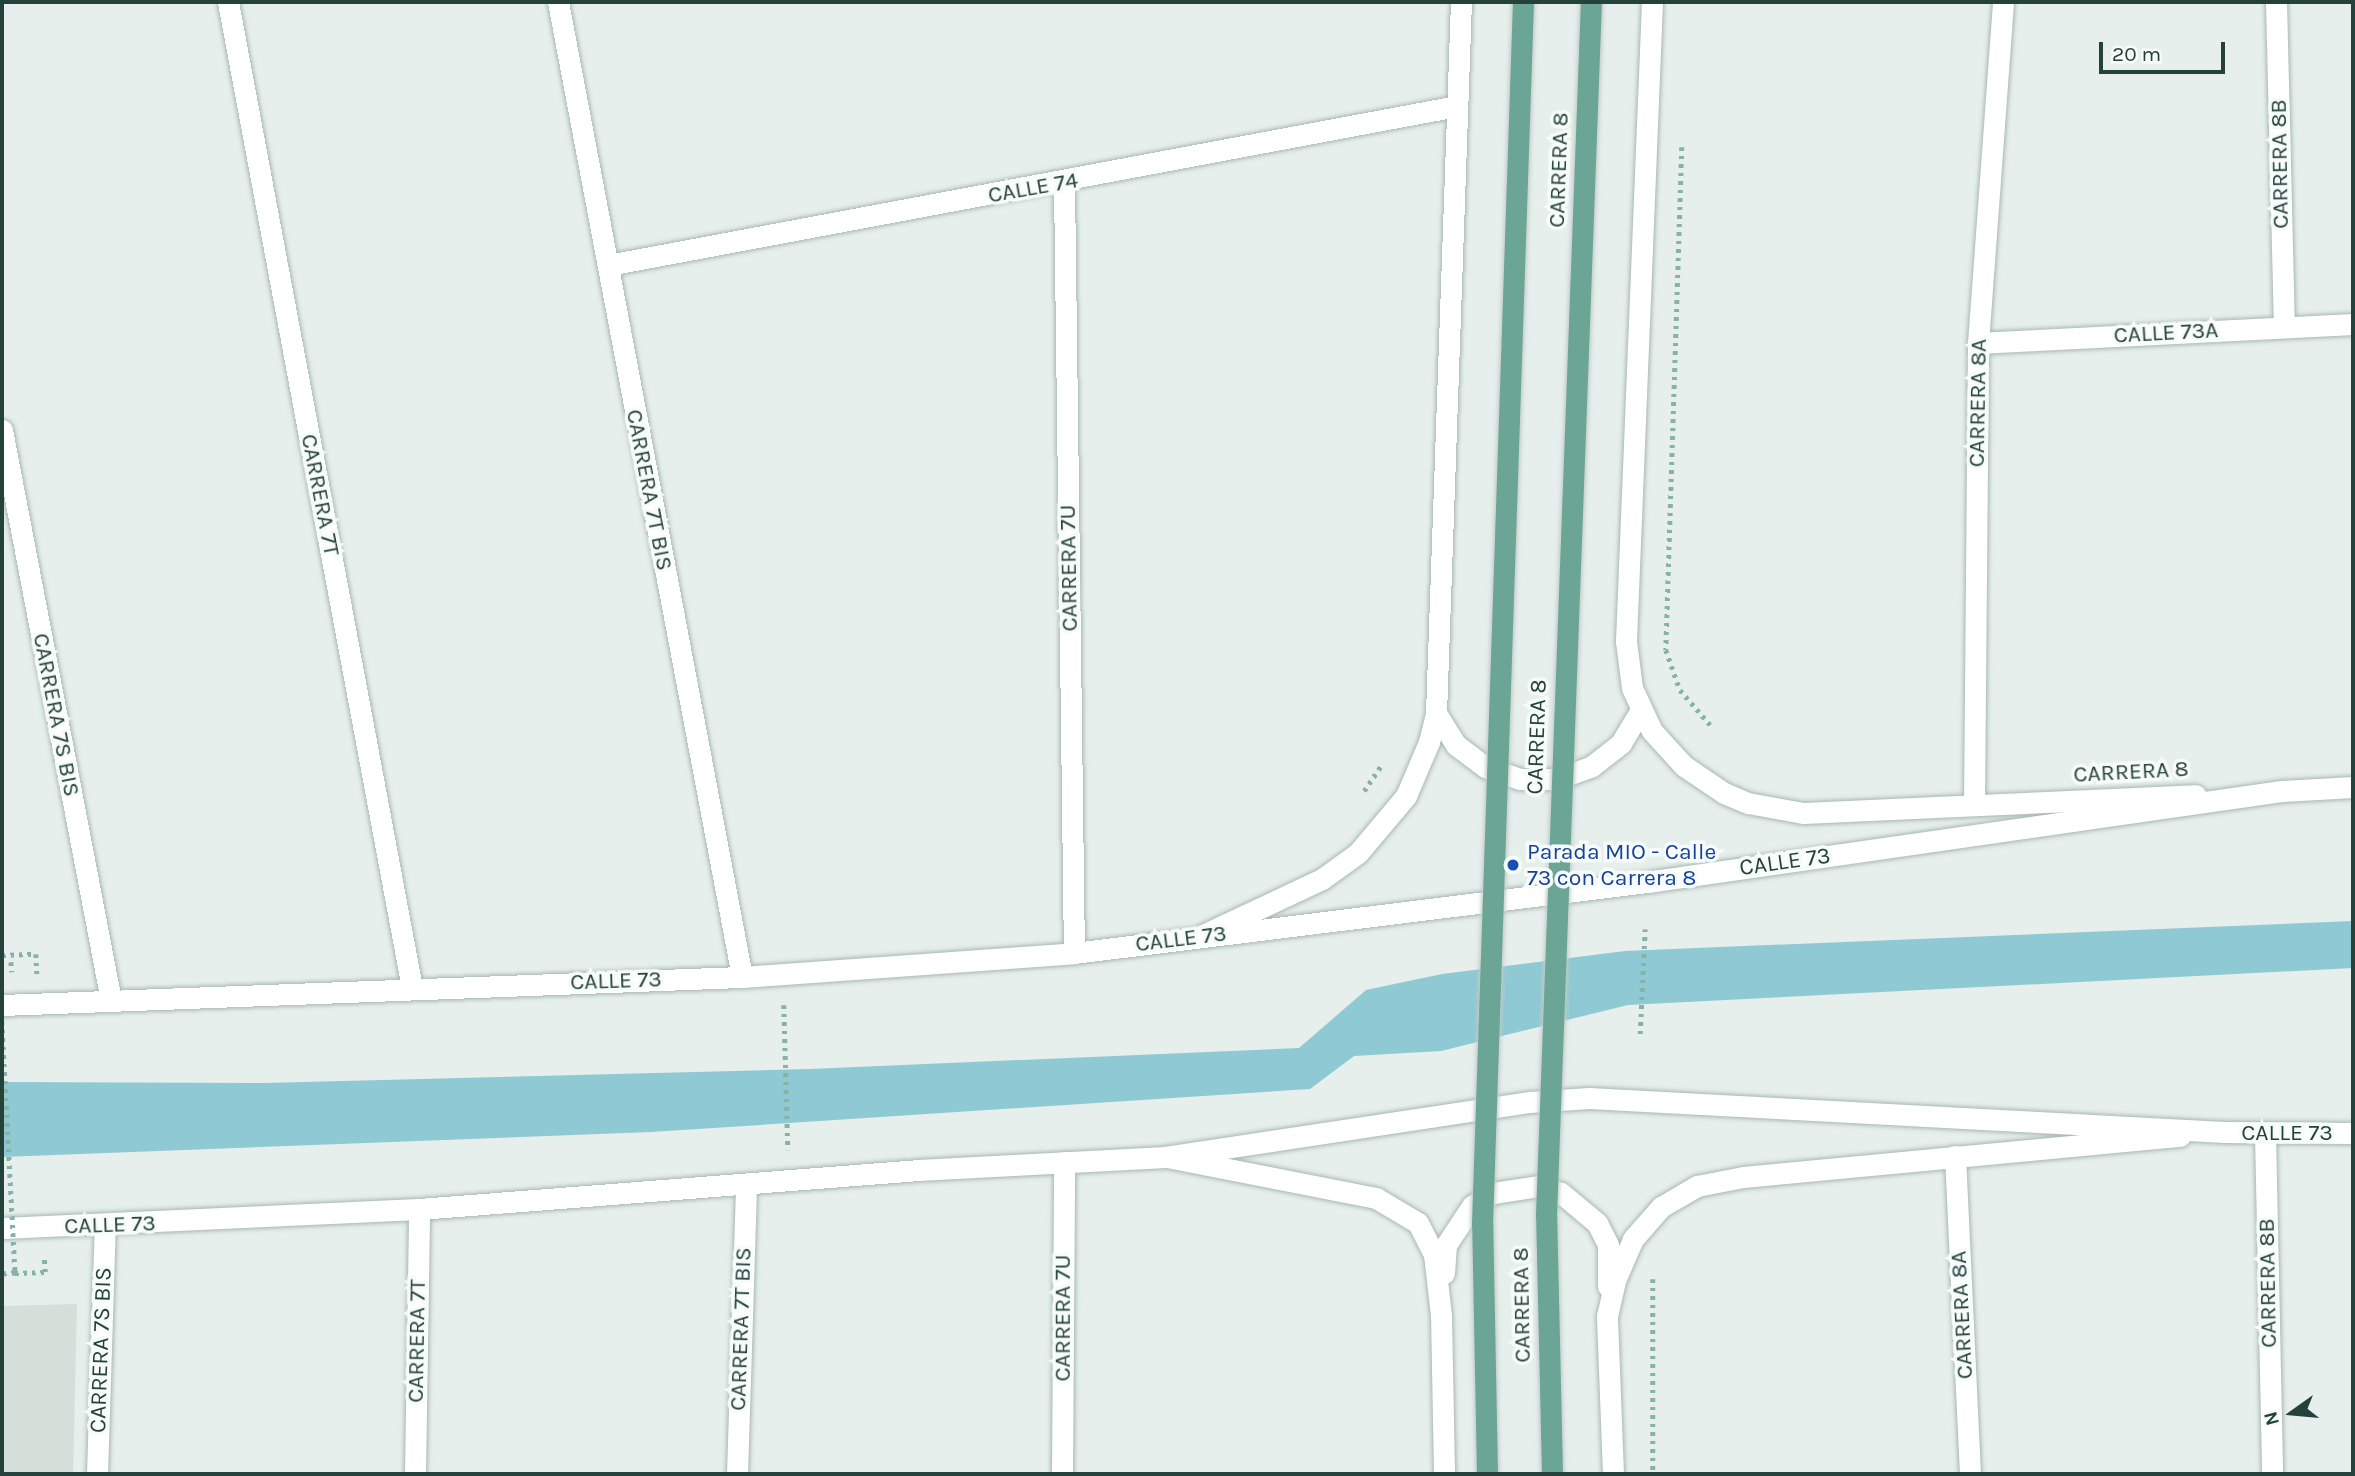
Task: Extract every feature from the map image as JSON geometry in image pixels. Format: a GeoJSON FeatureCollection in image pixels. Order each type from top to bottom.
{"type":"FeatureCollection","features":[{"type":"Feature","properties":{"kind":"main road","name":"CARRERA 8"},"geometry":{"type":"LineString","coordinates":[[1487,1474],[1482,1224],[1523,2]]}},
{"type":"Feature","properties":{"kind":"main road","name":"CARRERA 8"},"geometry":{"type":"LineString","coordinates":[[1552,1474],[1546,1215],[1591,2]]}},
{"type":"Feature","properties":{"kind":"street","name":"CARRERA 7T"},"geometry":{"type":"LineString","coordinates":[[228,2],[412,988]]}},
{"type":"Feature","properties":{"kind":"street","name":"CARRERA 7T BIS"},"geometry":{"type":"LineString","coordinates":[[558,2],[742,977]]}},
{"type":"Feature","properties":{"kind":"street"},"geometry":{"type":"LineString","coordinates":[[1198,937],[1322,879],[1359,853],[1406,796],[1419,770],[1436,713],[1461,2]]}},
{"type":"Feature","properties":{"kind":"street","name":"CARRERA 8"},"geometry":{"type":"LineString","coordinates":[[1651,2],[1626,641],[1627,665],[1640,711],[1684,766],[1748,803],[1803,813],[2282,791]]}},
{"type":"Feature","properties":{"kind":"street","name":"CARRERA 8A"},"geometry":{"type":"LineString","coordinates":[[1974,805],[1978,343],[2003,2]]}},
{"type":"Feature","properties":{"kind":"street","name":"CARRERA 8B"},"geometry":{"type":"LineString","coordinates":[[2276,2],[2284,327]]}},
{"type":"Feature","properties":{"kind":"street","name":"CALLE 74"},"geometry":{"type":"LineString","coordinates":[[608,265],[1064,183],[1457,106]]}},
{"type":"Feature","properties":{"kind":"street","name":"CARRERA 7U"},"geometry":{"type":"LineString","coordinates":[[1064,183],[1073,953]]}},
{"type":"Feature","properties":{"kind":"street","name":"CALLE 73A"},"geometry":{"type":"LineString","coordinates":[[1978,343],[2353,324]]}},
{"type":"Feature","properties":{"kind":"street","name":"CARRERA 7S BIS"},"geometry":{"type":"LineString","coordinates":[[2,430],[111,1001]]}},
{"type":"Feature","properties":{"kind":"street"},"geometry":{"type":"LineString","coordinates":[[1436,713],[1456,745],[1485,767],[1520,779],[1557,779],[1592,766],[1621,743],[1640,711]]}},
{"type":"Feature","properties":{"kind":"street","name":"CALLE 73"},"geometry":{"type":"LineString","coordinates":[[2,1005],[742,977],[1073,953],[1647,881],[2282,791],[2353,787]]}},
{"type":"Feature","properties":{"kind":"street","name":"CALLE 73"},"geometry":{"type":"LineString","coordinates":[[2,1228],[104,1226],[419,1209],[746,1184],[1165,1157],[1530,1102],[1589,1098],[2224,1132],[2353,1133]]}},
{"type":"Feature","properties":{"kind":"street"},"geometry":{"type":"LineString","coordinates":[[1607,1316],[1616,1278],[1633,1239],[1661,1207],[1697,1186],[1743,1177],[2224,1132]]}},
{"type":"Feature","properties":{"kind":"street","name":"CARRERA 8B"},"geometry":{"type":"LineString","coordinates":[[2265,1133],[2272,1474]]}},
{"type":"Feature","properties":{"kind":"street","name":"CARRERA 8A"},"geometry":{"type":"LineString","coordinates":[[1955,1156],[1970,1474]]}},
{"type":"Feature","properties":{"kind":"street"},"geometry":{"type":"LineString","coordinates":[[1165,1157],[1376,1198],[1401,1210],[1429,1238],[1441,1315]]}},
{"type":"Feature","properties":{"kind":"street","name":"CARRERA 7U"},"geometry":{"type":"LineString","coordinates":[[1062,1474],[1064,1162]]}},
{"type":"Feature","properties":{"kind":"street","name":"CARRERA 7T BIS"},"geometry":{"type":"LineString","coordinates":[[737,1474],[746,1184]]}},
{"type":"Feature","properties":{"kind":"street"},"geometry":{"type":"LineString","coordinates":[[1444,1474],[1441,1315],[1446,1245],[1457,1223],[1472,1206],[1493,1193],[1539,1186],[1562,1193],[1597,1223],[1608,1245],[1607,1316],[1613,1474]]}},
{"type":"Feature","properties":{"kind":"street","name":"CARRERA 7T"},"geometry":{"type":"LineString","coordinates":[[415,1474],[419,1209]]}},
{"type":"Feature","properties":{"kind":"street","name":"CARRERA 7S BIS"},"geometry":{"type":"LineString","coordinates":[[97,1474],[104,1226]]}},
{"type":"Feature","properties":{"kind":"path"},"geometry":{"type":"LineString","coordinates":[[1682,141],[1666,650],[1681,690],[1712,727]]}},
{"type":"Feature","properties":{"kind":"path"},"geometry":{"type":"LineString","coordinates":[[1640,1034],[1645,929]]}},
{"type":"Feature","properties":{"kind":"path"},"geometry":{"type":"LineString","coordinates":[[2,955],[36,954],[37,979],[25,979]]}},
{"type":"Feature","properties":{"kind":"path"},"geometry":{"type":"LineString","coordinates":[[11,962],[13,979]]}},
{"type":"Feature","properties":{"kind":"path"},"geometry":{"type":"LineString","coordinates":[[2,1021],[15,1273]]}},
{"type":"Feature","properties":{"kind":"path"},"geometry":{"type":"LineString","coordinates":[[785,1038],[788,1148]]}},
{"type":"Feature","properties":{"kind":"path"},"geometry":{"type":"LineString","coordinates":[[2,1274],[45,1272],[44,1258]]}},
{"type":"Feature","properties":{"kind":"path"},"geometry":{"type":"LineString","coordinates":[[1653,1474],[1650,1320],[1654,1274]]}},
{"type":"Feature","properties":{"kind":"shaded area"},"geometry":{"type":"Polygon","coordinates":[[[77,1304],[73,1474],[2,1474],[2,1306],[77,1304]]]}},
{"type":"Feature","properties":{"kind":"water"},"geometry":{"type":"Polygon","coordinates":[[[2353,921],[2353,968],[1628,1005],[1441,1051],[1354,1056],[1310,1089],[651,1132],[2,1157],[2,1082],[265,1083],[810,1069],[1299,1048],[1366,990],[1442,974],[1625,951],[2353,921]]]}},
{"type":"Feature","properties":{"kind":"place","name":"Parada MIO - Calle 73 con Carrera 8"},"geometry":{"type":"Point","coordinates":[1513,865]}}]}
